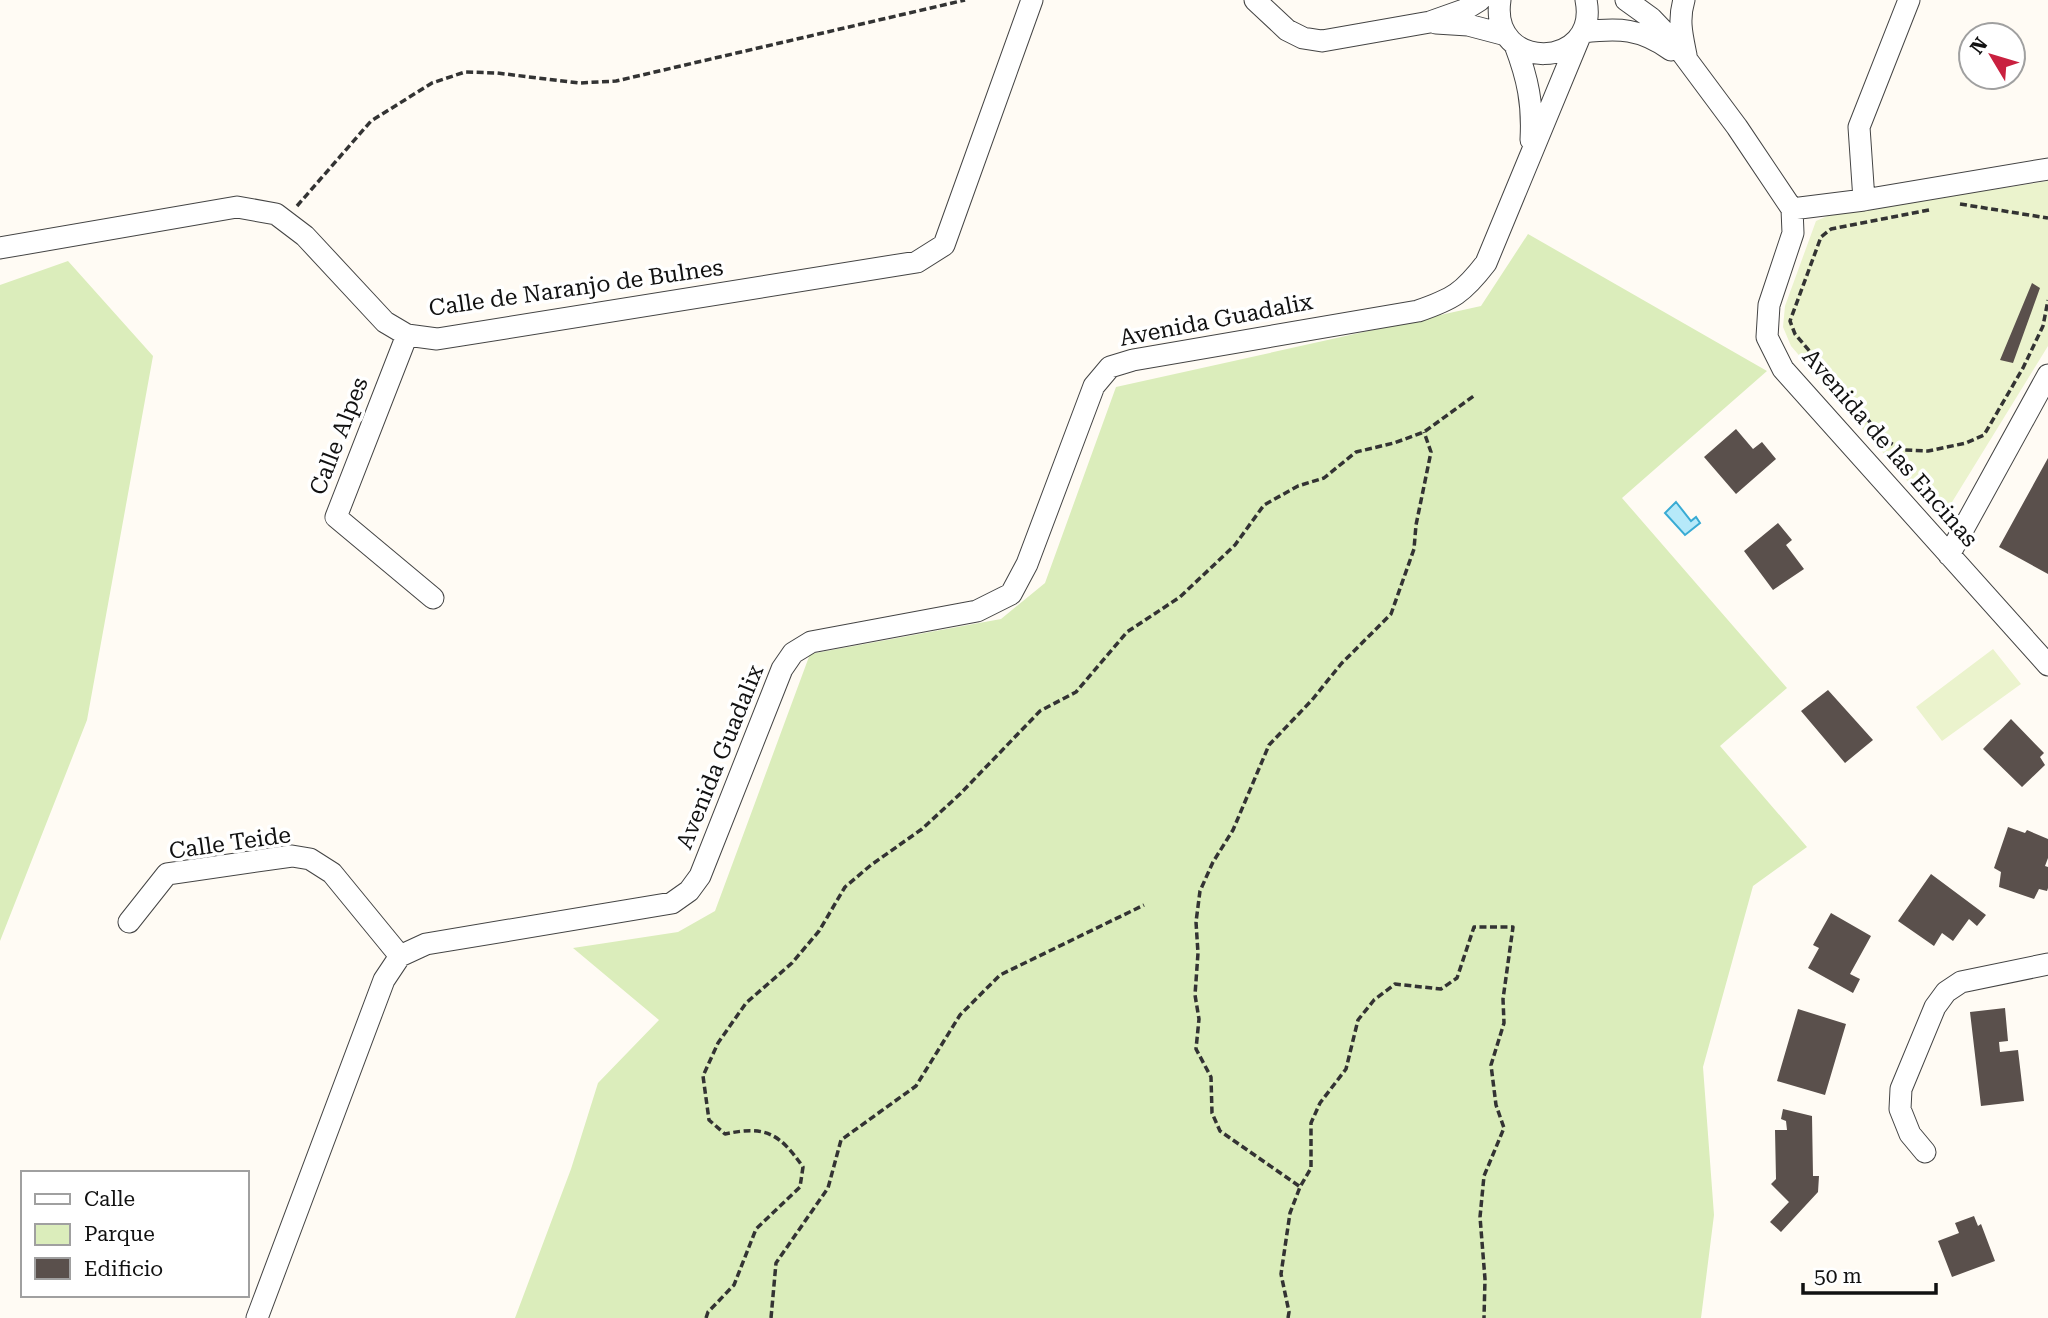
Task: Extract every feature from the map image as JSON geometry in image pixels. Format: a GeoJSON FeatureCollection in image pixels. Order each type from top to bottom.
{"type":"FeatureCollection","features":[{"type":"Feature","properties":{"kind":"street","name":"Calle de Naranjo de Bulnes"},"geometry":{"type":"LineString","coordinates":[[0,248],[237,207],[276,214],[305,236],[385,322],[407,335],[437,339],[917,262],[944,245],[1032,0]]}},
{"type":"Feature","properties":{"kind":"street"},"geometry":{"type":"LineString","coordinates":[[1255,0],[1287,30],[1303,38],[1322,41],[1430,22],[1464,10],[1480,0]]}},
{"type":"Feature","properties":{"kind":"street","name":"Avenida Guadalix"},"geometry":{"type":"LineString","coordinates":[[1500,0],[1501,23],[1528,83],[1532,111],[1530,153]]}},
{"type":"Feature","properties":{"kind":"street","name":"Avenida Guadalix"},"geometry":{"type":"LineString","coordinates":[[400,956],[426,944],[672,903],[689,891],[700,876],[782,669],[793,653],[811,642],[977,611],[1011,594],[1027,564],[1094,386],[1110,367],[1133,359],[1418,311],[1447,301],[1468,287],[1486,263],[1582,32],[1588,16],[1586,0]]}},
{"type":"Feature","properties":{"kind":"street"},"geometry":{"type":"LineString","coordinates":[[1684,0],[1679,15],[1688,61]]}},
{"type":"Feature","properties":{"kind":"street"},"geometry":{"type":"LineString","coordinates":[[1864,200],[1859,127],[1909,0]]}},
{"type":"Feature","properties":{"kind":"street"},"geometry":{"type":"LineString","coordinates":[[1430,22],[1468,25],[1510,40],[1538,54],[1550,54],[1570,46],[1582,32],[1637,2],[1688,61],[1737,127],[1792,209],[1864,200],[2048,169]]}},
{"type":"Feature","properties":{"kind":"street"},"geometry":{"type":"LineString","coordinates":[[1582,32],[1632,30],[1655,38],[1688,61]]}},
{"type":"Feature","properties":{"kind":"street","name":"Avenida de las Encinas"},"geometry":{"type":"LineString","coordinates":[[1792,209],[1793,233],[1769,305],[1767,337],[1783,369],[2048,665]]}},
{"type":"Feature","properties":{"kind":"street","name":"Calle Alpes"},"geometry":{"type":"LineString","coordinates":[[407,335],[336,517],[433,598]]}},
{"type":"Feature","properties":{"kind":"street"},"geometry":{"type":"LineString","coordinates":[[1949,555],[2048,375]]}},
{"type":"Feature","properties":{"kind":"street","name":"Calle Teide"},"geometry":{"type":"LineString","coordinates":[[129,922],[167,874],[292,856],[310,859],[332,873],[400,956]]}},
{"type":"Feature","properties":{"kind":"street"},"geometry":{"type":"LineString","coordinates":[[257,1318],[384,980],[400,956]]}},
{"type":"Feature","properties":{"kind":"street"},"geometry":{"type":"LineString","coordinates":[[1925,1152],[1910,1134],[1900,1109],[1901,1089],[1935,1007],[1946,992],[1961,982],[2048,964]]}},
{"type":"Feature","properties":{"kind":"path"},"geometry":{"type":"LineString","coordinates":[[284,220],[371,121],[432,83],[465,72],[579,83],[616,81],[965,0]]}},
{"type":"Feature","properties":{"kind":"path"},"geometry":{"type":"LineString","coordinates":[[1948,207],[1961,204],[2048,218]]}},
{"type":"Feature","properties":{"kind":"path"},"geometry":{"type":"LineString","coordinates":[[1935,209],[1831,229],[1821,237],[1790,321],[1795,334],[1885,440],[1903,450],[1928,451],[1966,443],[1984,435],[2023,368],[2043,326],[2048,300]]}},
{"type":"Feature","properties":{"kind":"path"},"geometry":{"type":"LineString","coordinates":[[706,1318],[708,1312],[734,1285],[756,1229],[800,1187],[803,1167],[789,1146],[765,1131],[741,1130],[725,1134],[709,1120],[704,1076],[718,1043],[746,1003],[792,963],[818,930],[845,887],[922,829],[951,803],[1040,711],[1076,692],[1126,632],[1180,597],[1234,545],[1265,505],[1298,486],[1324,478],[1356,452],[1424,432],[1475,395]]}},
{"type":"Feature","properties":{"kind":"path"},"geometry":{"type":"LineString","coordinates":[[1300,1187],[1220,1131],[1212,1113],[1211,1077],[1196,1049],[1199,1019],[1195,995],[1199,891],[1233,830],[1269,745],[1341,664],[1391,614],[1414,549],[1416,525],[1431,452],[1424,432]]}},
{"type":"Feature","properties":{"kind":"path"},"geometry":{"type":"LineString","coordinates":[[771,1318],[776,1263],[828,1188],[841,1140],[916,1086],[960,1015],[1000,975],[1144,905]]}},
{"type":"Feature","properties":{"kind":"path"},"geometry":{"type":"LineString","coordinates":[[1288,1318],[1281,1274],[1290,1213],[1311,1168],[1311,1123],[1320,1103],[1346,1069],[1358,1020],[1374,999],[1395,984],[1441,989],[1457,978],[1474,927],[1513,927],[1503,999],[1504,1023],[1491,1065],[1496,1105],[1504,1128],[1484,1176],[1480,1217],[1485,1279],[1484,1318]]}},
{"type":"Feature","properties":{"kind":"green space"},"geometry":{"type":"Polygon","coordinates":[[[2048,181],[2048,346],[1941,520],[1791,346],[1783,327],[1785,306],[1816,221],[1832,214],[2048,181]]]}},
{"type":"Feature","properties":{"kind":"green space"},"geometry":{"type":"Polygon","coordinates":[[[1528,234],[1767,371],[1622,498],[1787,688],[1720,746],[1807,847],[1753,886],[1703,1067],[1714,1215],[1701,1318],[515,1318],[571,1169],[598,1083],[659,1020],[573,948],[678,932],[715,911],[810,654],[1001,619],[1045,583],[1116,387],[1481,306],[1528,234]]]}},
{"type":"Feature","properties":{"kind":"green space"},"geometry":{"type":"Polygon","coordinates":[[[68,261],[153,356],[87,720],[0,941],[0,285],[68,261]]]}},
{"type":"Feature","properties":{"kind":"green space"},"geometry":{"type":"Polygon","coordinates":[[[1993,649],[2021,684],[1942,741],[1916,707],[1993,649]]]}},
{"type":"Feature","properties":{"kind":"water"},"geometry":{"type":"Polygon","coordinates":[[[1676,502],[1691,521],[1696,517],[1700,523],[1685,535],[1665,513],[1676,502]]]}},
{"type":"Feature","properties":{"kind":"building"},"geometry":{"type":"Polygon","coordinates":[[[2032,283],[2040,288],[2013,363],[2000,360],[2032,283]]]}},
{"type":"Feature","properties":{"kind":"building"},"geometry":{"type":"Polygon","coordinates":[[[1736,429],[1753,449],[1762,442],[1776,459],[1736,494],[1704,457],[1736,429]]]}},
{"type":"Feature","properties":{"kind":"building"},"geometry":{"type":"Polygon","coordinates":[[[2048,458],[2048,574],[1999,547],[2048,458]]]}},
{"type":"Feature","properties":{"kind":"building"},"geometry":{"type":"Polygon","coordinates":[[[1778,523],[1792,540],[1786,545],[1804,569],[1773,590],[1744,551],[1778,523]]]}},
{"type":"Feature","properties":{"kind":"building"},"geometry":{"type":"Polygon","coordinates":[[[1828,690],[1873,740],[1845,763],[1801,711],[1828,690]]]}},
{"type":"Feature","properties":{"kind":"building"},"geometry":{"type":"Polygon","coordinates":[[[2011,719],[2044,753],[2040,757],[2045,765],[2022,787],[1983,749],[2011,719]]]}},
{"type":"Feature","properties":{"kind":"building"},"geometry":{"type":"Polygon","coordinates":[[[2008,827],[2025,833],[2027,830],[2048,839],[2045,866],[2048,867],[2048,888],[2047,891],[2039,889],[2034,899],[1999,887],[2001,872],[1994,868],[2008,827]]]}},
{"type":"Feature","properties":{"kind":"building"},"geometry":{"type":"Polygon","coordinates":[[[1931,874],[1986,915],[1977,926],[1969,919],[1953,941],[1942,933],[1934,946],[1898,921],[1931,874]]]}},
{"type":"Feature","properties":{"kind":"building"},"geometry":{"type":"Polygon","coordinates":[[[1831,913],[1871,936],[1850,974],[1860,979],[1853,993],[1808,968],[1819,948],[1813,945],[1831,913]]]}},
{"type":"Feature","properties":{"kind":"building"},"geometry":{"type":"Polygon","coordinates":[[[2005,1008],[2008,1041],[1999,1042],[2000,1052],[2018,1050],[2024,1101],[1981,1106],[1970,1012],[2005,1008]]]}},
{"type":"Feature","properties":{"kind":"building"},"geometry":{"type":"Polygon","coordinates":[[[1798,1009],[1846,1024],[1825,1095],[1777,1081],[1798,1009]]]}},
{"type":"Feature","properties":{"kind":"building"},"geometry":{"type":"Polygon","coordinates":[[[1783,1109],[1812,1116],[1813,1176],[1819,1176],[1818,1192],[1781,1232],[1770,1222],[1789,1202],[1771,1184],[1776,1179],[1775,1130],[1787,1130],[1786,1121],[1781,1119],[1783,1109]]]}},
{"type":"Feature","properties":{"kind":"building"},"geometry":{"type":"Polygon","coordinates":[[[1974,1216],[1978,1226],[1981,1224],[1995,1261],[1952,1277],[1938,1241],[1959,1233],[1955,1223],[1974,1216]]]}}]}
